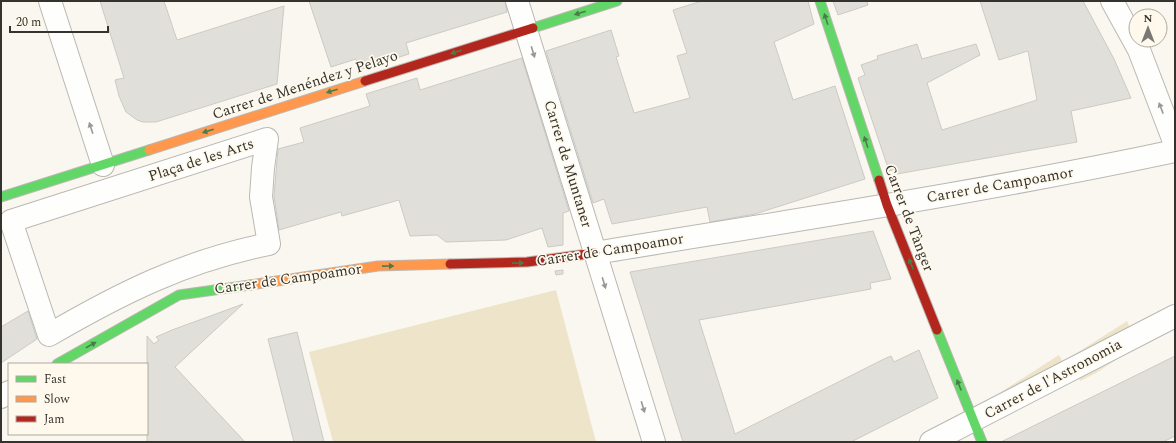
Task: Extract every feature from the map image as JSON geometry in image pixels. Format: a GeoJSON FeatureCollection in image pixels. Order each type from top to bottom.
{"type":"FeatureCollection","features":[{"type":"Feature","properties":{"kind":"street"},"geometry":{"type":"LineString","coordinates":[[50,1],[103,165]]}},
{"type":"Feature","properties":{"kind":"street","name":"Carrer de Muntaner"},"geometry":{"type":"LineString","coordinates":[[517,1],[654,442]]}},
{"type":"Feature","properties":{"kind":"street","name":"Carrer de Menéndez y Pelayo"},"geometry":{"type":"LineString","coordinates":[[1,197],[617,1]]}},
{"type":"Feature","properties":{"kind":"street","name":"Carrer de Tànger"},"geometry":{"type":"LineString","coordinates":[[820,1],[887,205],[982,442]]}},
{"type":"Feature","properties":{"kind":"street"},"geometry":{"type":"LineString","coordinates":[[1112,1],[1139,50],[1175,144]]}},
{"type":"Feature","properties":{"kind":"street","name":"Plaça de les Arts"},"geometry":{"type":"LineString","coordinates":[[267,139],[262,168],[261,197],[269,244],[242,249],[152,280],[120,295],[48,335],[11,221],[267,139]]}},
{"type":"Feature","properties":{"kind":"street","name":"Carrer de Campoamor"},"geometry":{"type":"LineString","coordinates":[[59,363],[179,295],[378,266],[527,262],[595,253],[1073,173],[1175,151]]}},
{"type":"Feature","properties":{"kind":"street","name":"Carrer de l'Astronomia"},"geometry":{"type":"LineString","coordinates":[[931,442],[1175,316]]}},
{"type":"Feature","properties":{"kind":"shaded area"},"geometry":{"type":"Polygon","coordinates":[[[556,290],[596,442],[333,442],[309,352],[556,290]]]}},
{"type":"Feature","properties":{"kind":"shaded area"},"geometry":{"type":"Polygon","coordinates":[[[1127,321],[1138,345],[1096,373],[1080,381],[1069,358],[1127,321]]]}},
{"type":"Feature","properties":{"kind":"shaded area"},"geometry":{"type":"Polygon","coordinates":[[[1059,355],[1071,377],[1022,408],[1003,418],[1001,392],[1059,355]]]}},
{"type":"Feature","properties":{"kind":"building"},"geometry":{"type":"Polygon","coordinates":[[[100,1],[164,1],[177,40],[284,6],[277,84],[156,122],[143,122],[137,120],[126,112],[119,96],[115,80],[124,78],[100,1]]]}},
{"type":"Feature","properties":{"kind":"building"},"geometry":{"type":"Polygon","coordinates":[[[309,1],[505,1],[507,12],[406,43],[409,54],[359,70],[356,59],[331,67],[309,1]]]}},
{"type":"Feature","properties":{"kind":"building"},"geometry":{"type":"Polygon","coordinates":[[[702,1],[808,1],[814,24],[774,42],[793,100],[835,86],[865,179],[755,214],[710,222],[707,207],[612,224],[604,199],[593,203],[546,51],[611,30],[619,56],[616,57],[634,113],[690,98],[677,56],[687,53],[673,10],[702,1]]]}},
{"type":"Feature","properties":{"kind":"building"},"geometry":{"type":"Polygon","coordinates":[[[833,1],[867,1],[868,5],[838,15],[833,1]]]}},
{"type":"Feature","properties":{"kind":"building"},"geometry":{"type":"Polygon","coordinates":[[[980,1],[1083,1],[1114,59],[1131,98],[1071,111],[1077,142],[897,174],[895,169],[889,171],[858,78],[865,75],[861,65],[878,59],[877,56],[917,44],[922,59],[976,44],[980,55],[927,83],[942,130],[1037,100],[1028,51],[999,60],[980,1]]]}},
{"type":"Feature","properties":{"kind":"building"},"geometry":{"type":"Polygon","coordinates":[[[522,58],[569,211],[563,213],[563,245],[548,247],[542,228],[506,240],[446,242],[437,235],[410,236],[399,200],[342,216],[341,212],[279,230],[274,196],[278,149],[304,142],[300,128],[370,106],[366,94],[417,78],[420,90],[522,58]]]}},
{"type":"Feature","properties":{"kind":"building"},"geometry":{"type":"Polygon","coordinates":[[[873,231],[891,279],[870,283],[871,289],[699,320],[735,434],[884,359],[891,356],[894,362],[919,350],[938,398],[851,442],[683,442],[630,272],[873,231]]]}},
{"type":"Feature","properties":{"kind":"building"},"geometry":{"type":"Polygon","coordinates":[[[563,270],[563,274],[556,275],[555,271],[563,270]]]}},
{"type":"Feature","properties":{"kind":"building"},"geometry":{"type":"Polygon","coordinates":[[[243,304],[175,367],[245,442],[147,442],[147,336],[154,344],[159,340],[156,337],[243,304]]]}},
{"type":"Feature","properties":{"kind":"building"},"geometry":{"type":"Polygon","coordinates":[[[28,311],[37,339],[1,363],[1,327],[28,311]]]}},
{"type":"Feature","properties":{"kind":"building"},"geometry":{"type":"Polygon","coordinates":[[[297,332],[324,442],[294,442],[268,339],[297,332]]]}},
{"type":"Feature","properties":{"kind":"building"},"geometry":{"type":"Polygon","coordinates":[[[1175,356],[1175,436],[1163,442],[1001,442],[1175,356]]]}},
{"type":"Feature","properties":{"kind":"traffic: fast"},"geometry":{"type":"LineString","coordinates":[[533,28],[617,1]]}},
{"type":"Feature","properties":{"kind":"traffic: fast"},"geometry":{"type":"LineString","coordinates":[[820,1],[879,180]]}},
{"type":"Feature","properties":{"kind":"traffic: fast"},"geometry":{"type":"LineString","coordinates":[[1,197],[149,150]]}},
{"type":"Feature","properties":{"kind":"traffic: fast"},"geometry":{"type":"LineString","coordinates":[[59,363],[179,295],[250,285]]}},
{"type":"Feature","properties":{"kind":"traffic: fast"},"geometry":{"type":"LineString","coordinates":[[937,330],[982,442]]}},
{"type":"Feature","properties":{"kind":"traffic: slow"},"geometry":{"type":"LineString","coordinates":[[149,150],[365,81]]}},
{"type":"Feature","properties":{"kind":"traffic: slow"},"geometry":{"type":"LineString","coordinates":[[250,285],[378,266],[450,264]]}},
{"type":"Feature","properties":{"kind":"traffic: jam"},"geometry":{"type":"LineString","coordinates":[[365,81],[533,28]]}},
{"type":"Feature","properties":{"kind":"traffic: jam"},"geometry":{"type":"LineString","coordinates":[[879,180],[887,205],[937,330]]}},
{"type":"Feature","properties":{"kind":"traffic: jam"},"geometry":{"type":"LineString","coordinates":[[450,264],[527,262],[595,253]]}}]}
